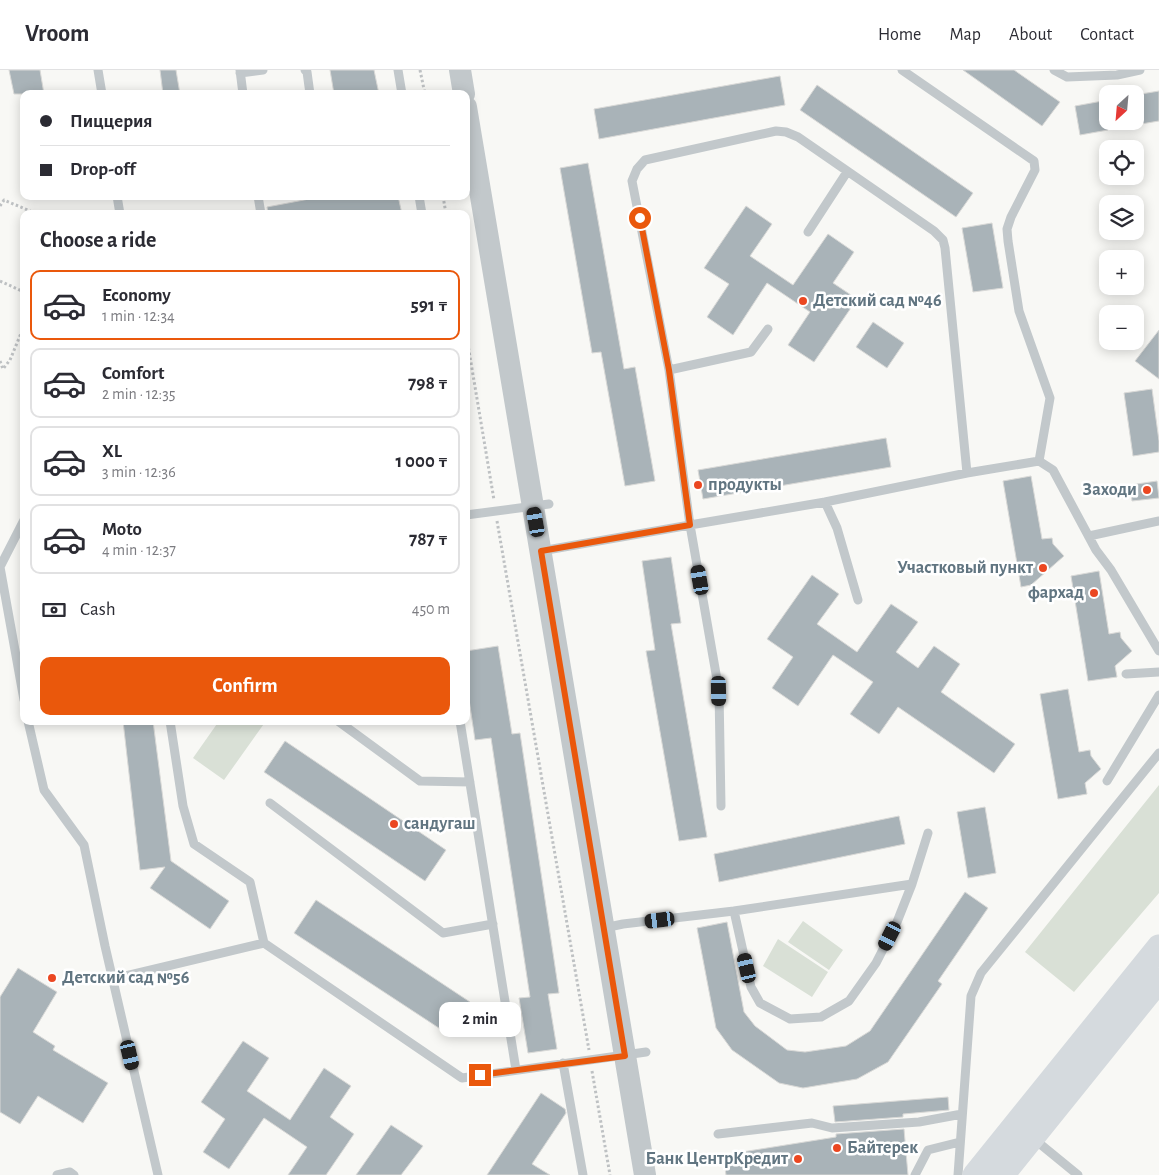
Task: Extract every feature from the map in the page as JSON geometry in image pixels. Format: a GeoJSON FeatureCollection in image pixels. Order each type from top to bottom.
{"type":"FeatureCollection","features":[{"type":"Feature","properties":{"kind":"main road"},"geometry":{"type":"LineString","coordinates":[[975,1175],[1159,947]]}},
{"type":"Feature","properties":{"kind":"main road"},"geometry":{"type":"LineString","coordinates":[[1002,1175],[1159,980]]}},
{"type":"Feature","properties":{"kind":"street"},"geometry":{"type":"LineString","coordinates":[[460,70],[463,90]]}},
{"type":"Feature","properties":{"kind":"street"},"geometry":{"type":"LineString","coordinates":[[470,128],[541,506],[541,551],[604,929],[635,1054],[645,1175]]}},
{"type":"Feature","properties":{"kind":"lane"},"geometry":{"type":"LineString","coordinates":[[98,70],[101,90]]}},
{"type":"Feature","properties":{"kind":"lane"},"geometry":{"type":"LineString","coordinates":[[242,90],[240,72],[263,70]]}},
{"type":"Feature","properties":{"kind":"lane"},"geometry":{"type":"LineString","coordinates":[[305,70],[307,72],[309,90]]}},
{"type":"Feature","properties":{"kind":"lane"},"geometry":{"type":"LineString","coordinates":[[398,70],[401,90]]}},
{"type":"Feature","properties":{"kind":"lane"},"geometry":{"type":"LineString","coordinates":[[902,70],[1034,161],[1035,170],[1011,217],[1007,229],[1020,311],[1050,398],[1039,461]]}},
{"type":"Feature","properties":{"kind":"lane"},"geometry":{"type":"LineString","coordinates":[[1054,70],[1067,78],[1117,75],[1140,70]]}},
{"type":"Feature","properties":{"kind":"lane"},"geometry":{"type":"LineString","coordinates":[[721,806],[719,691],[690,525],[669,370],[632,181],[637,169],[645,160],[776,131],[786,132],[798,137],[934,231],[943,240],[967,473]]}},
{"type":"Feature","properties":{"kind":"lane"},"geometry":{"type":"LineString","coordinates":[[808,232],[847,172]]}},
{"type":"Feature","properties":{"kind":"lane"},"geometry":{"type":"LineString","coordinates":[[669,370],[751,352],[768,330]]}},
{"type":"Feature","properties":{"kind":"lane"},"geometry":{"type":"LineString","coordinates":[[541,551],[825,502],[967,473],[1039,461],[1053,470],[1089,536],[1159,651]]}},
{"type":"Feature","properties":{"kind":"lane"},"geometry":{"type":"LineString","coordinates":[[825,502],[837,528],[858,600]]}},
{"type":"Feature","properties":{"kind":"lane"},"geometry":{"type":"LineString","coordinates":[[470,514],[541,506]]}},
{"type":"Feature","properties":{"kind":"lane"},"geometry":{"type":"LineString","coordinates":[[1089,536],[1159,521]]}},
{"type":"Feature","properties":{"kind":"lane"},"geometry":{"type":"LineString","coordinates":[[20,528],[0,567],[20,678]]}},
{"type":"Feature","properties":{"kind":"lane"},"geometry":{"type":"LineString","coordinates":[[1126,674],[1159,672]]}},
{"type":"Feature","properties":{"kind":"lane"},"geometry":{"type":"LineString","coordinates":[[1107,781],[1159,695]]}},
{"type":"Feature","properties":{"kind":"lane"},"geometry":{"type":"LineString","coordinates":[[29,725],[44,790],[84,845],[158,1175]]}},
{"type":"Feature","properties":{"kind":"lane"},"geometry":{"type":"LineString","coordinates":[[171,725],[183,806],[194,844],[250,882],[264,943],[462,1078],[635,1054]]}},
{"type":"Feature","properties":{"kind":"lane"},"geometry":{"type":"LineString","coordinates":[[343,725],[420,781],[470,782]]}},
{"type":"Feature","properties":{"kind":"lane"},"geometry":{"type":"LineString","coordinates":[[461,725],[516,1070]]}},
{"type":"Feature","properties":{"kind":"lane"},"geometry":{"type":"LineString","coordinates":[[958,1175],[971,996],[980,973],[1159,753]]}},
{"type":"Feature","properties":{"kind":"lane"},"geometry":{"type":"LineString","coordinates":[[270,803],[443,933],[493,924]]}},
{"type":"Feature","properties":{"kind":"lane"},"geometry":{"type":"LineString","coordinates":[[734,911],[751,987],[760,1003],[790,1019],[821,1018],[849,1001],[876,963],[897,922],[912,884],[928,832]]}},
{"type":"Feature","properties":{"kind":"lane"},"geometry":{"type":"LineString","coordinates":[[604,929],[623,924],[734,911],[912,884]]}},
{"type":"Feature","properties":{"kind":"lane"},"geometry":{"type":"LineString","coordinates":[[113,979],[264,943]]}},
{"type":"Feature","properties":{"kind":"lane"},"geometry":{"type":"LineString","coordinates":[[564,1063],[583,1175]]}},
{"type":"Feature","properties":{"kind":"lane"},"geometry":{"type":"LineString","coordinates":[[718,1134],[812,1123],[832,1128],[919,1122],[962,1114]]}},
{"type":"Feature","properties":{"kind":"lane"},"geometry":{"type":"LineString","coordinates":[[1032,1137],[1078,1175]]}},
{"type":"Feature","properties":{"kind":"lane"},"geometry":{"type":"LineString","coordinates":[[915,1175],[928,1150],[960,1142]]}},
{"type":"Feature","properties":{"kind":"lane"},"geometry":{"type":"LineString","coordinates":[[57,1175],[70,1172],[74,1175]]}},
{"type":"Feature","properties":{"kind":"path"},"geometry":{"type":"LineString","coordinates":[[420,70],[423,90]]}},
{"type":"Feature","properties":{"kind":"path"},"geometry":{"type":"LineString","coordinates":[[0,206],[2,199],[28,210]]}},
{"type":"Feature","properties":{"kind":"path"},"geometry":{"type":"LineString","coordinates":[[0,281],[20,290]]}},
{"type":"Feature","properties":{"kind":"path"},"geometry":{"type":"LineString","coordinates":[[0,361],[3,369],[10,360],[20,336]]}},
{"type":"Feature","properties":{"kind":"path"},"geometry":{"type":"LineString","coordinates":[[470,358],[610,1175]]}},
{"type":"Feature","properties":{"kind":"shaded area"},"geometry":{"type":"Polygon","coordinates":[[[216,725],[263,725],[224,780],[193,758],[216,725]]]}},
{"type":"Feature","properties":{"kind":"shaded area"},"geometry":{"type":"Polygon","coordinates":[[[1159,785],[1159,893],[1074,992],[1025,952],[1159,785]]]}},
{"type":"Feature","properties":{"kind":"shaded area"},"geometry":{"type":"Polygon","coordinates":[[[803,921],[843,950],[829,970],[788,942],[803,921]]]}},
{"type":"Feature","properties":{"kind":"shaded area"},"geometry":{"type":"Polygon","coordinates":[[[778,939],[828,972],[812,997],[763,966],[778,939]]]}},
{"type":"Feature","properties":{"kind":"building"},"geometry":{"type":"Polygon","coordinates":[[[9,70],[40,70],[43,90],[20,90],[20,94],[14,94],[9,70]]]}},
{"type":"Feature","properties":{"kind":"building"},"geometry":{"type":"Polygon","coordinates":[[[160,70],[176,70],[179,90],[162,90],[160,70]]]}},
{"type":"Feature","properties":{"kind":"building"},"geometry":{"type":"Polygon","coordinates":[[[330,70],[374,70],[378,90],[333,90],[330,70]]]}},
{"type":"Feature","properties":{"kind":"building"},"geometry":{"type":"Polygon","coordinates":[[[963,70],[1014,70],[1060,102],[1042,126],[963,70]]]}},
{"type":"Feature","properties":{"kind":"building"},"geometry":{"type":"Polygon","coordinates":[[[780,76],[785,105],[599,139],[594,109],[780,76]]]}},
{"type":"Feature","properties":{"kind":"building"},"geometry":{"type":"Polygon","coordinates":[[[817,85],[973,193],[956,217],[800,110],[817,85]]]}},
{"type":"Feature","properties":{"kind":"building"},"geometry":{"type":"Polygon","coordinates":[[[1159,91],[1159,121],[1144,124],[1144,94],[1159,91]]]}},
{"type":"Feature","properties":{"kind":"building"},"geometry":{"type":"Polygon","coordinates":[[[1099,102],[1099,130],[1108,130],[1080,135],[1075,106],[1099,102]]]}},
{"type":"Feature","properties":{"kind":"building"},"geometry":{"type":"Polygon","coordinates":[[[588,163],[624,369],[635,367],[655,481],[625,486],[601,352],[592,353],[560,168],[588,163]]]}},
{"type":"Feature","properties":{"kind":"building"},"geometry":{"type":"Polygon","coordinates":[[[304,200],[399,200],[401,210],[267,210],[267,207],[304,200]]]}},
{"type":"Feature","properties":{"kind":"building"},"geometry":{"type":"Polygon","coordinates":[[[746,206],[772,224],[750,256],[793,285],[828,234],[854,252],[833,283],[857,299],[814,362],[788,345],[810,312],[767,283],[733,335],[707,317],[729,284],[704,268],[746,206]]]}},
{"type":"Feature","properties":{"kind":"building"},"geometry":{"type":"Polygon","coordinates":[[[992,223],[1003,288],[973,292],[962,228],[992,223]]]}},
{"type":"Feature","properties":{"kind":"building"},"geometry":{"type":"Polygon","coordinates":[[[873,322],[904,343],[887,368],[856,347],[873,322]]]}},
{"type":"Feature","properties":{"kind":"building"},"geometry":{"type":"Polygon","coordinates":[[[1159,330],[1159,379],[1135,361],[1159,330]]]}},
{"type":"Feature","properties":{"kind":"building"},"geometry":{"type":"Polygon","coordinates":[[[1152,389],[1159,452],[1133,456],[1124,393],[1152,389]]]}},
{"type":"Feature","properties":{"kind":"building"},"geometry":{"type":"Polygon","coordinates":[[[886,438],[891,467],[703,499],[698,470],[886,438]]]}},
{"type":"Feature","properties":{"kind":"building"},"geometry":{"type":"Polygon","coordinates":[[[1031,476],[1042,539],[1052,538],[1053,544],[1064,556],[1031,585],[1021,587],[1003,481],[1031,476]]]}},
{"type":"Feature","properties":{"kind":"building"},"geometry":{"type":"Polygon","coordinates":[[[1157,481],[1159,498],[1132,501],[1130,485],[1157,481]]]}},
{"type":"Feature","properties":{"kind":"building"},"geometry":{"type":"Polygon","coordinates":[[[671,557],[681,623],[671,624],[707,837],[679,841],[646,651],[655,650],[642,561],[671,557]]]}},
{"type":"Feature","properties":{"kind":"building"},"geometry":{"type":"Polygon","coordinates":[[[1099,571],[1109,634],[1120,632],[1121,638],[1132,651],[1115,666],[1117,677],[1088,681],[1071,576],[1099,571]]]}},
{"type":"Feature","properties":{"kind":"building"},"geometry":{"type":"Polygon","coordinates":[[[812,575],[839,594],[817,624],[857,652],[891,604],[918,622],[896,652],[918,668],[934,646],[960,664],[941,692],[1015,744],[994,773],[898,707],[879,734],[850,714],[873,682],[833,655],[798,706],[772,688],[793,657],[767,639],[812,575]]]}},
{"type":"Feature","properties":{"kind":"building"},"geometry":{"type":"Polygon","coordinates":[[[498,646],[512,734],[520,733],[559,993],[548,994],[557,1049],[528,1053],[519,998],[530,997],[491,738],[475,740],[470,706],[470,650],[498,646]]]}},
{"type":"Feature","properties":{"kind":"building"},"geometry":{"type":"Polygon","coordinates":[[[1068,689],[1079,752],[1090,750],[1091,756],[1101,769],[1085,783],[1087,794],[1058,799],[1040,694],[1068,689]]]}},
{"type":"Feature","properties":{"kind":"building"},"geometry":{"type":"Polygon","coordinates":[[[123,725],[154,725],[171,861],[229,901],[210,929],[150,888],[165,867],[140,870],[123,725]]]}},
{"type":"Feature","properties":{"kind":"building"},"geometry":{"type":"Polygon","coordinates":[[[285,741],[446,850],[425,881],[264,772],[285,741]]]}},
{"type":"Feature","properties":{"kind":"building"},"geometry":{"type":"Polygon","coordinates":[[[985,807],[996,873],[968,878],[957,812],[985,807]]]}},
{"type":"Feature","properties":{"kind":"building"},"geometry":{"type":"Polygon","coordinates":[[[899,816],[905,844],[719,882],[714,854],[899,816]]]}},
{"type":"Feature","properties":{"kind":"building"},"geometry":{"type":"Polygon","coordinates":[[[965,892],[988,908],[938,981],[942,984],[888,1062],[857,1079],[803,1088],[779,1083],[732,1050],[716,1028],[697,928],[727,922],[744,1012],[755,1026],[787,1050],[805,1052],[846,1046],[870,1031],[965,892]]]}},
{"type":"Feature","properties":{"kind":"building"},"geometry":{"type":"Polygon","coordinates":[[[316,900],[470,1002],[448,1034],[294,933],[316,900]]]}},
{"type":"Feature","properties":{"kind":"building"},"geometry":{"type":"Polygon","coordinates":[[[18,968],[57,992],[33,1032],[55,1046],[53,1050],[108,1083],[83,1123],[38,1096],[20,1124],[0,1112],[0,997],[18,968]]]}},
{"type":"Feature","properties":{"kind":"building"},"geometry":{"type":"Polygon","coordinates":[[[243,1041],[269,1058],[247,1091],[290,1120],[324,1068],[351,1086],[330,1117],[354,1134],[326,1175],[288,1175],[307,1147],[264,1118],[229,1169],[203,1152],[225,1119],[201,1102],[243,1041]]]}},
{"type":"Feature","properties":{"kind":"building"},"geometry":{"type":"Polygon","coordinates":[[[541,1093],[565,1109],[566,1113],[532,1164],[550,1175],[487,1175],[541,1093]]]}},
{"type":"Feature","properties":{"kind":"building"},"geometry":{"type":"Polygon","coordinates":[[[948,1097],[949,1110],[903,1114],[903,1117],[835,1122],[833,1106],[948,1097]]]}},
{"type":"Feature","properties":{"kind":"building"},"geometry":{"type":"Polygon","coordinates":[[[391,1125],[423,1146],[401,1175],[356,1175],[391,1125]]]}},
{"type":"Feature","properties":{"kind":"building","name":"Байтерек"},"geometry":{"type":"Polygon","coordinates":[[[904,1129],[908,1175],[726,1175],[723,1155],[836,1137],[836,1134],[904,1129]]]}},
{"type":"Feature","properties":{"kind":"place","name":"Детский сад №46"},"geometry":{"type":"Point","coordinates":[803,301]}},
{"type":"Feature","properties":{"kind":"place","name":"продукты"},"geometry":{"type":"Point","coordinates":[698,485]}},
{"type":"Feature","properties":{"kind":"place","name":"Заходи"},"geometry":{"type":"Point","coordinates":[1147,490]}},
{"type":"Feature","properties":{"kind":"place","name":"Участковый пункт"},"geometry":{"type":"Point","coordinates":[1043,568]}},
{"type":"Feature","properties":{"kind":"place","name":"фархад"},"geometry":{"type":"Point","coordinates":[1094,593]}},
{"type":"Feature","properties":{"kind":"place","name":"сандугаш"},"geometry":{"type":"Point","coordinates":[394,824]}},
{"type":"Feature","properties":{"kind":"place","name":"Детский сад №56"},"geometry":{"type":"Point","coordinates":[52,978]}},
{"type":"Feature","properties":{"kind":"place","name":"Байтерек"},"geometry":{"type":"Point","coordinates":[837,1148]}},
{"type":"Feature","properties":{"kind":"place","name":"Банк ЦентрКредит"},"geometry":{"type":"Point","coordinates":[798,1159]}},
{"type":"Feature","properties":{"kind":"route"},"geometry":{"type":"LineString","coordinates":[[480,1075],[625,1056],[541,551],[690,525],[669,370],[640,218]]}}]}
